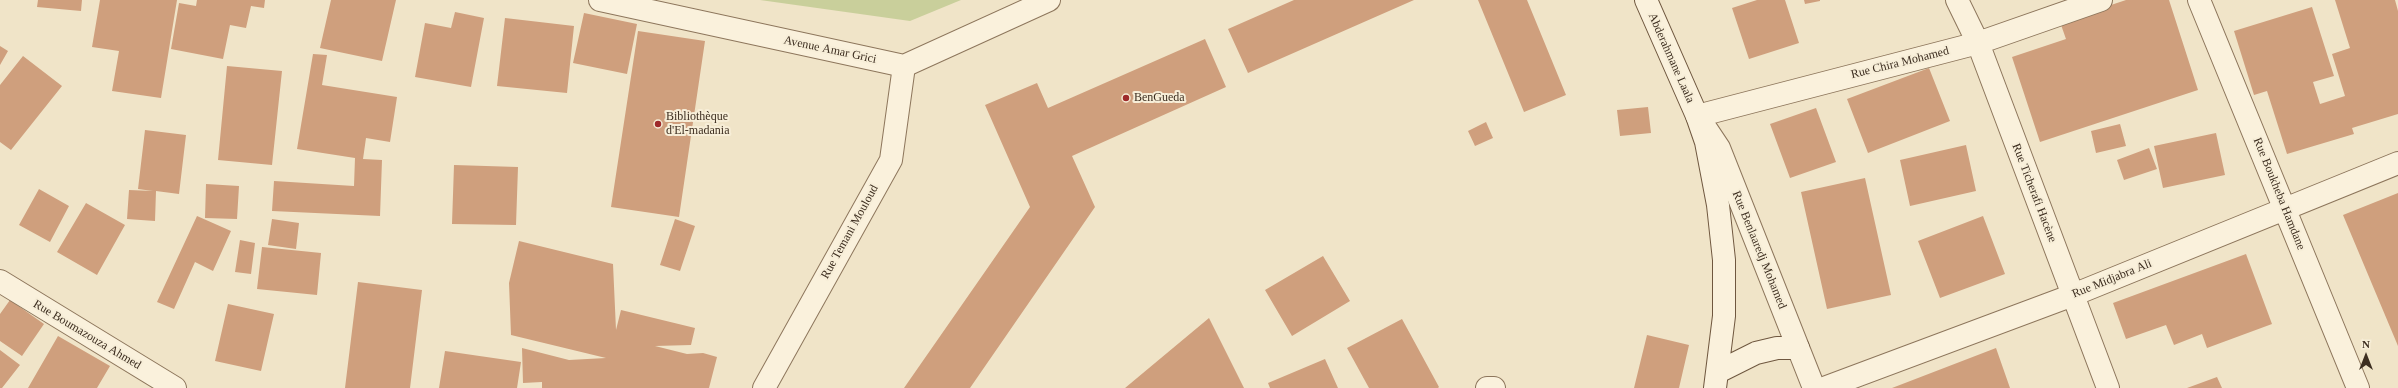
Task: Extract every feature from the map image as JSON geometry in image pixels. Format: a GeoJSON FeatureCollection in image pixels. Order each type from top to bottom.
{"type":"FeatureCollection","features":[{"type":"Feature","properties":{"kind":"street","name":"Avenue Amar Grici"},"geometry":{"type":"LineString","coordinates":[[600,0],[904,66]]}},
{"type":"Feature","properties":{"kind":"street"},"geometry":{"type":"LineString","coordinates":[[904,66],[1049,0]]}},
{"type":"Feature","properties":{"kind":"street","name":"Abderahmane Laala"},"geometry":{"type":"LineString","coordinates":[[1646,0],[1697,116]]}},
{"type":"Feature","properties":{"kind":"street","name":"Rue Ticherafi Hacène"},"geometry":{"type":"LineString","coordinates":[[1957,0],[1978,43],[2108,388]]}},
{"type":"Feature","properties":{"kind":"street","name":"Rue Chira Mohamed"},"geometry":{"type":"LineString","coordinates":[[1697,116],[1978,43],[2101,0]]}},
{"type":"Feature","properties":{"kind":"street","name":"Rue Boukheba Hamdane"},"geometry":{"type":"LineString","coordinates":[[2199,0],[2358,388]]}},
{"type":"Feature","properties":{"kind":"street","name":"Rue Temani Mouloud"},"geometry":{"type":"LineString","coordinates":[[764,388],[891,160],[904,66]]}},
{"type":"Feature","properties":{"kind":"street"},"geometry":{"type":"LineString","coordinates":[[1697,116],[1706,142],[1718,205],[1724,260],[1724,316],[1716,380]]}},
{"type":"Feature","properties":{"kind":"street","name":"Rue Benlaaredj Mohamed"},"geometry":{"type":"LineString","coordinates":[[1697,116],[1719,148],[1814,388]]}},
{"type":"Feature","properties":{"kind":"street","name":"Rue Midjabra Ali"},"geometry":{"type":"LineString","coordinates":[[1824,388],[2073,295],[2398,162]]}},
{"type":"Feature","properties":{"kind":"street","name":"Rue Boumazouza Ahmed"},"geometry":{"type":"LineString","coordinates":[[0,281],[175,388]]}},
{"type":"Feature","properties":{"kind":"street"},"geometry":{"type":"LineString","coordinates":[[1716,380],[1756,353],[1777,348],[1798,348]]}},
{"type":"Feature","properties":{"kind":"street"},"geometry":{"type":"LineString","coordinates":[[1487,388],[1494,388]]}},
{"type":"Feature","properties":{"kind":"green space"},"geometry":{"type":"Polygon","coordinates":[[[760,0],[961,0],[910,21],[760,0]]]}},
{"type":"Feature","properties":{"kind":"building"},"geometry":{"type":"Polygon","coordinates":[[[38,0],[82,0],[81,11],[37,7],[38,0]]]}},
{"type":"Feature","properties":{"kind":"building"},"geometry":{"type":"Polygon","coordinates":[[[100,0],[177,0],[161,98],[112,91],[119,51],[92,47],[100,0]]]}},
{"type":"Feature","properties":{"kind":"building"},"geometry":{"type":"Polygon","coordinates":[[[197,0],[265,0],[264,8],[251,6],[246,28],[230,25],[223,59],[171,49],[179,3],[196,6],[197,0]]]}},
{"type":"Feature","properties":{"kind":"building"},"geometry":{"type":"Polygon","coordinates":[[[331,0],[396,0],[382,61],[320,48],[331,0]]]}},
{"type":"Feature","properties":{"kind":"building"},"geometry":{"type":"Polygon","coordinates":[[[1294,0],[1414,0],[1248,73],[1228,29],[1294,0]]]}},
{"type":"Feature","properties":{"kind":"building"},"geometry":{"type":"Polygon","coordinates":[[[1478,0],[1527,0],[1566,95],[1524,112],[1478,0]]]}},
{"type":"Feature","properties":{"kind":"building"},"geometry":{"type":"Polygon","coordinates":[[[1757,0],[1785,0],[1799,43],[1749,59],[1732,8],[1757,0]]]}},
{"type":"Feature","properties":{"kind":"building"},"geometry":{"type":"Polygon","coordinates":[[[1804,0],[1820,0],[1820,1],[1805,4],[1804,0]]]}},
{"type":"Feature","properties":{"kind":"building"},"geometry":{"type":"Polygon","coordinates":[[[2126,0],[2169,0],[2198,90],[2040,142],[2012,57],[2066,39],[2060,22],[2126,0]]]}},
{"type":"Feature","properties":{"kind":"building"},"geometry":{"type":"Polygon","coordinates":[[[2335,0],[2395,0],[2398,11],[2398,114],[2352,128],[2354,134],[2287,154],[2267,91],[2254,95],[2234,31],[2312,7],[2334,76],[2313,82],[2320,104],[2345,96],[2332,54],[2350,48],[2335,0]]]}},
{"type":"Feature","properties":{"kind":"building"},"geometry":{"type":"Polygon","coordinates":[[[455,12],[484,18],[471,87],[415,77],[425,23],[451,28],[455,12]]]}},
{"type":"Feature","properties":{"kind":"building"},"geometry":{"type":"Polygon","coordinates":[[[584,13],[637,24],[627,74],[573,63],[584,13]]]}},
{"type":"Feature","properties":{"kind":"building"},"geometry":{"type":"Polygon","coordinates":[[[505,18],[574,26],[567,93],[497,86],[505,18]]]}},
{"type":"Feature","properties":{"kind":"building","name":"Bibliothèque d'El-madania"},"geometry":{"type":"Polygon","coordinates":[[[638,31],[705,41],[679,217],[611,207],[638,31]]]}},
{"type":"Feature","properties":{"kind":"building"},"geometry":{"type":"Polygon","coordinates":[[[1205,39],[1226,87],[1072,156],[1095,207],[970,388],[904,388],[1030,207],[985,105],[1037,83],[1048,108],[1205,39]]]}},
{"type":"Feature","properties":{"kind":"building"},"geometry":{"type":"Polygon","coordinates":[[[0,46],[8,51],[0,65],[0,46]]]}},
{"type":"Feature","properties":{"kind":"building"},"geometry":{"type":"Polygon","coordinates":[[[313,54],[327,55],[322,85],[397,97],[390,142],[366,138],[363,159],[382,160],[380,216],[272,211],[274,181],[354,186],[355,158],[297,149],[313,54]]]}},
{"type":"Feature","properties":{"kind":"building"},"geometry":{"type":"Polygon","coordinates":[[[23,56],[62,86],[11,150],[0,142],[0,85],[23,56]]]}},
{"type":"Feature","properties":{"kind":"building"},"geometry":{"type":"Polygon","coordinates":[[[227,66],[282,71],[272,165],[218,160],[227,66]]]}},
{"type":"Feature","properties":{"kind":"building"},"geometry":{"type":"Polygon","coordinates":[[[1929,68],[1950,121],[1868,153],[1847,99],[1929,68]]]}},
{"type":"Feature","properties":{"kind":"building"},"geometry":{"type":"Polygon","coordinates":[[[1648,107],[1651,133],[1620,136],[1617,110],[1648,107]]]}},
{"type":"Feature","properties":{"kind":"building"},"geometry":{"type":"Polygon","coordinates":[[[1816,108],[1836,162],[1790,178],[1770,124],[1816,108]]]}},
{"type":"Feature","properties":{"kind":"building"},"geometry":{"type":"Polygon","coordinates":[[[1486,122],[1493,138],[1475,146],[1468,131],[1486,122]]]}},
{"type":"Feature","properties":{"kind":"building"},"geometry":{"type":"Polygon","coordinates":[[[2120,124],[2126,146],[2096,153],[2091,131],[2120,124]]]}},
{"type":"Feature","properties":{"kind":"building"},"geometry":{"type":"Polygon","coordinates":[[[145,130],[186,135],[179,194],[156,191],[155,221],[127,219],[129,190],[153,191],[138,189],[145,130]]]}},
{"type":"Feature","properties":{"kind":"building"},"geometry":{"type":"Polygon","coordinates":[[[2216,133],[2225,175],[2163,188],[2154,146],[2216,133]]]}},
{"type":"Feature","properties":{"kind":"building"},"geometry":{"type":"Polygon","coordinates":[[[1966,145],[1976,191],[1910,206],[1900,160],[1966,145]]]}},
{"type":"Feature","properties":{"kind":"building"},"geometry":{"type":"Polygon","coordinates":[[[2149,148],[2157,169],[2124,180],[2117,160],[2149,148]]]}},
{"type":"Feature","properties":{"kind":"building"},"geometry":{"type":"Polygon","coordinates":[[[454,165],[518,167],[516,225],[452,224],[454,165]]]}},
{"type":"Feature","properties":{"kind":"building"},"geometry":{"type":"Polygon","coordinates":[[[1865,178],[1891,295],[1827,309],[1801,192],[1865,178]]]}},
{"type":"Feature","properties":{"kind":"building"},"geometry":{"type":"Polygon","coordinates":[[[206,184],[239,186],[237,219],[205,218],[206,184]]]}},
{"type":"Feature","properties":{"kind":"building"},"geometry":{"type":"Polygon","coordinates":[[[39,189],[69,206],[50,242],[19,225],[39,189]]]}},
{"type":"Feature","properties":{"kind":"building"},"geometry":{"type":"Polygon","coordinates":[[[2398,193],[2398,346],[2343,215],[2398,193]]]}},
{"type":"Feature","properties":{"kind":"building"},"geometry":{"type":"Polygon","coordinates":[[[86,203],[125,225],[97,275],[57,252],[86,203]]]}},
{"type":"Feature","properties":{"kind":"building"},"geometry":{"type":"Polygon","coordinates":[[[197,216],[231,231],[213,271],[195,262],[174,309],[157,302],[197,216]]]}},
{"type":"Feature","properties":{"kind":"building"},"geometry":{"type":"Polygon","coordinates":[[[1983,216],[2005,274],[1940,298],[1918,241],[1983,216]]]}},
{"type":"Feature","properties":{"kind":"building"},"geometry":{"type":"Polygon","coordinates":[[[272,219],[299,223],[296,249],[268,245],[272,219]]]}},
{"type":"Feature","properties":{"kind":"building"},"geometry":{"type":"Polygon","coordinates":[[[675,219],[695,226],[680,271],[660,265],[675,219]]]}},
{"type":"Feature","properties":{"kind":"building"},"geometry":{"type":"Polygon","coordinates":[[[240,240],[255,243],[251,274],[235,272],[240,240]]]}},
{"type":"Feature","properties":{"kind":"building"},"geometry":{"type":"Polygon","coordinates":[[[519,241],[613,264],[616,330],[621,310],[695,328],[691,345],[655,346],[687,354],[703,353],[717,357],[709,388],[542,388],[542,382],[523,383],[522,348],[569,360],[606,358],[511,335],[509,283],[519,241]]]}},
{"type":"Feature","properties":{"kind":"building"},"geometry":{"type":"Polygon","coordinates":[[[262,247],[321,253],[317,295],[257,289],[262,247]]]}},
{"type":"Feature","properties":{"kind":"building"},"geometry":{"type":"Polygon","coordinates":[[[2246,254],[2272,324],[2207,348],[2202,334],[2174,345],[2166,325],[2126,339],[2113,303],[2246,254]]]}},
{"type":"Feature","properties":{"kind":"building"},"geometry":{"type":"Polygon","coordinates":[[[1323,256],[1350,301],[1292,336],[1265,290],[1323,256]]]}},
{"type":"Feature","properties":{"kind":"building"},"geometry":{"type":"Polygon","coordinates":[[[358,282],[422,290],[410,388],[345,388],[358,282]]]}},
{"type":"Feature","properties":{"kind":"building"},"geometry":{"type":"Polygon","coordinates":[[[10,300],[44,324],[22,356],[0,341],[0,314],[10,300]]]}},
{"type":"Feature","properties":{"kind":"building"},"geometry":{"type":"Polygon","coordinates":[[[228,304],[274,314],[261,371],[215,361],[228,304]]]}},
{"type":"Feature","properties":{"kind":"building"},"geometry":{"type":"Polygon","coordinates":[[[1209,318],[1244,388],[1125,388],[1209,318]]]}},
{"type":"Feature","properties":{"kind":"building"},"geometry":{"type":"Polygon","coordinates":[[[1402,319],[1439,387],[1438,388],[1369,388],[1347,348],[1402,319]]]}},
{"type":"Feature","properties":{"kind":"building"},"geometry":{"type":"Polygon","coordinates":[[[1647,335],[1689,345],[1679,388],[1634,388],[1647,335]]]}},
{"type":"Feature","properties":{"kind":"building"},"geometry":{"type":"Polygon","coordinates":[[[58,336],[110,366],[97,388],[28,388],[58,336]]]}},
{"type":"Feature","properties":{"kind":"building"},"geometry":{"type":"Polygon","coordinates":[[[1996,348],[2010,388],[1892,388],[1996,348]]]}},
{"type":"Feature","properties":{"kind":"building"},"geometry":{"type":"Polygon","coordinates":[[[0,350],[20,365],[2,388],[0,388],[0,350]]]}},
{"type":"Feature","properties":{"kind":"building"},"geometry":{"type":"Polygon","coordinates":[[[445,351],[521,362],[517,388],[439,388],[445,351]]]}},
{"type":"Feature","properties":{"kind":"building"},"geometry":{"type":"Polygon","coordinates":[[[1325,359],[1338,388],[1270,388],[1268,383],[1325,359]]]}},
{"type":"Feature","properties":{"kind":"building"},"geometry":{"type":"Polygon","coordinates":[[[2217,377],[2222,388],[2187,388],[2217,377]]]}},
{"type":"Feature","properties":{"kind":"place","name":"BenGueda"},"geometry":{"type":"Point","coordinates":[1126,98]}},
{"type":"Feature","properties":{"kind":"place","name":"Bibliothèque d'El-madania"},"geometry":{"type":"Point","coordinates":[658,124]}}]}
